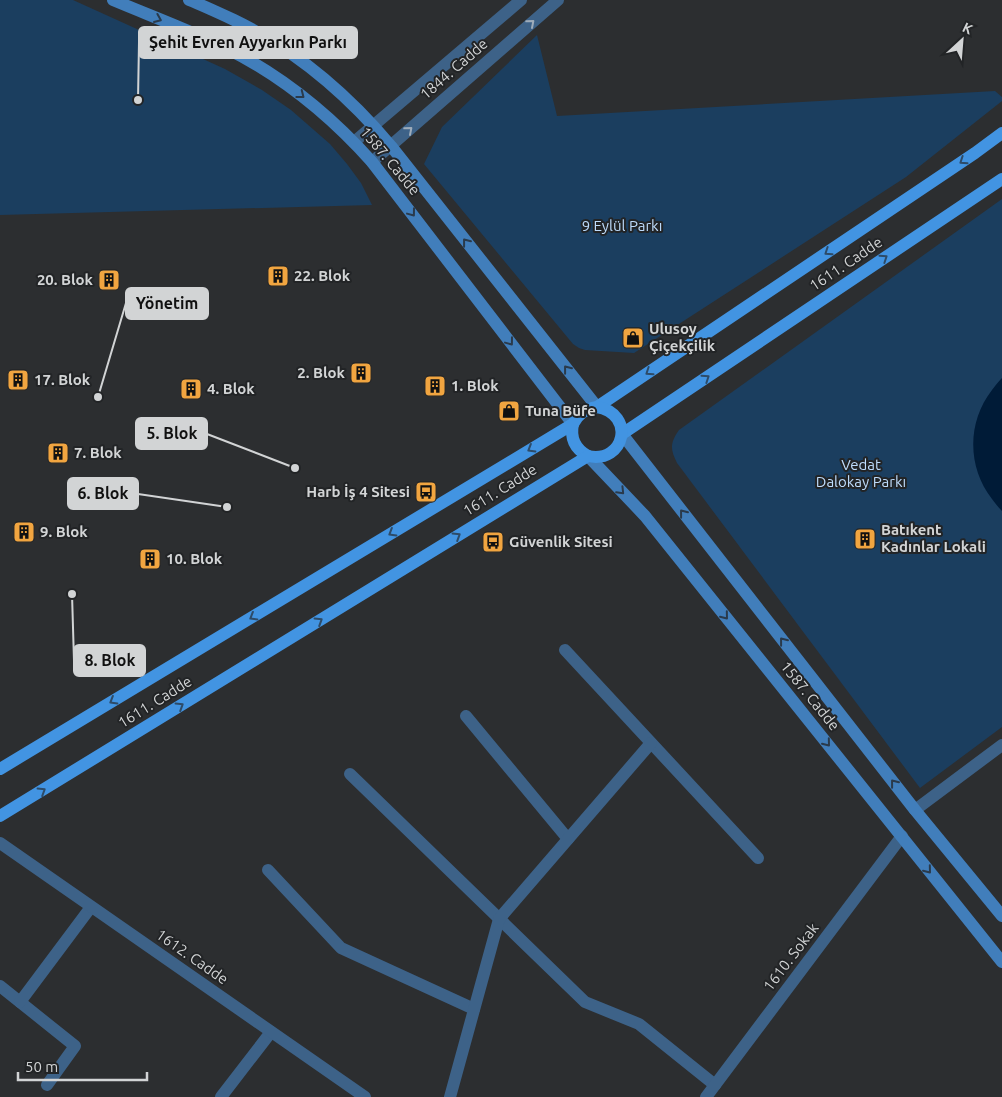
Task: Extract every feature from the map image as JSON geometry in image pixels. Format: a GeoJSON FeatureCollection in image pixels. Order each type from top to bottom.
{"type":"FeatureCollection","features":[{"type":"Feature","properties":{"kind":"main road","name":"1587. Cadde"},"geometry":{"type":"LineString","coordinates":[[113,0],[202,37],[262,68],[309,101],[331,120],[372,162],[573,424]]}},
{"type":"Feature","properties":{"kind":"main road","name":"1587. Cadde"},"geometry":{"type":"LineString","coordinates":[[189,0],[215,5],[235,20],[304,63],[374,126],[597,407]]}},
{"type":"Feature","properties":{"kind":"main road","name":"1611. Cadde"},"geometry":{"type":"LineString","coordinates":[[0,769],[573,424],[582,412],[589,408],[597,407],[951,169],[1002,132]]}},
{"type":"Feature","properties":{"kind":"main road","name":"1611. Cadde"},"geometry":{"type":"LineString","coordinates":[[0,816],[588,456],[598,457],[611,453],[620,442],[622,434],[1002,179]]}},
{"type":"Feature","properties":{"kind":"main road"},"geometry":{"type":"LineString","coordinates":[[597,407],[612,413],[618,419],[622,434]]}},
{"type":"Feature","properties":{"kind":"main road"},"geometry":{"type":"LineString","coordinates":[[573,424],[573,440],[582,453],[588,456]]}},
{"type":"Feature","properties":{"kind":"main road","name":"1587. Cadde"},"geometry":{"type":"LineString","coordinates":[[622,434],[915,810],[1002,916]]}},
{"type":"Feature","properties":{"kind":"main road","name":"1587. Cadde"},"geometry":{"type":"LineString","coordinates":[[588,456],[645,516],[1002,962]]}},
{"type":"Feature","properties":{"kind":"street","name":"1844. Cadde"},"geometry":{"type":"LineString","coordinates":[[354,142],[521,0]]}},
{"type":"Feature","properties":{"kind":"street","name":"1844. Cadde"},"geometry":{"type":"LineString","coordinates":[[372,162],[558,0]]}},
{"type":"Feature","properties":{"kind":"street"},"geometry":{"type":"LineString","coordinates":[[565,650],[758,858]]}},
{"type":"Feature","properties":{"kind":"street"},"geometry":{"type":"LineString","coordinates":[[466,716],[568,838]]}},
{"type":"Feature","properties":{"kind":"street"},"geometry":{"type":"LineString","coordinates":[[450,1097],[499,918],[651,743]]}},
{"type":"Feature","properties":{"kind":"street"},"geometry":{"type":"LineString","coordinates":[[915,810],[1002,745]]}},
{"type":"Feature","properties":{"kind":"street"},"geometry":{"type":"LineString","coordinates":[[350,774],[585,1002],[639,1024],[715,1085]]}},
{"type":"Feature","properties":{"kind":"street","name":"1610. Sokak"},"geometry":{"type":"LineString","coordinates":[[706,1097],[902,836]]}},
{"type":"Feature","properties":{"kind":"street","name":"1612. Cadde"},"geometry":{"type":"LineString","coordinates":[[0,843],[365,1097]]}},
{"type":"Feature","properties":{"kind":"street"},"geometry":{"type":"LineString","coordinates":[[268,870],[341,948],[474,1009]]}},
{"type":"Feature","properties":{"kind":"street"},"geometry":{"type":"LineString","coordinates":[[20,1002],[91,907]]}},
{"type":"Feature","properties":{"kind":"street"},"geometry":{"type":"LineString","coordinates":[[0,986],[75,1046],[47,1085]]}},
{"type":"Feature","properties":{"kind":"street"},"geometry":{"type":"LineString","coordinates":[[221,1097],[271,1032]]}},
{"type":"Feature","properties":{"kind":"green space"},"geometry":{"type":"Polygon","coordinates":[[[0,0],[73,0],[225,69],[262,90],[291,110],[330,144],[361,183],[372,205],[0,215],[0,0]]]}},
{"type":"Feature","properties":{"kind":"green space","name":"9 Eylül Parkı"},"geometry":{"type":"Polygon","coordinates":[[[537,35],[557,116],[995,91],[1002,97],[1002,101],[906,177],[634,353],[585,350],[573,344],[424,164],[442,127],[537,35]]]}},
{"type":"Feature","properties":{"kind":"green space","name":"Vedat Dalokay Parkı"},"geometry":{"type":"Polygon","coordinates":[[[1002,199],[1002,727],[920,788],[677,463],[672,446],[679,430],[1002,199]]]}},
{"type":"Feature","properties":{"kind":"shaded area"},"geometry":{"type":"Polygon","coordinates":[[[1002,378],[1002,511],[992,499],[978,473],[974,459],[973,444],[978,416],[992,390],[1002,378]]]}},
{"type":"Feature","properties":{"kind":"place","name":"Şehit Evren Ayyarkın Parkı"},"geometry":{"type":"Point","coordinates":[138,100]}},
{"type":"Feature","properties":{"kind":"place","name":"22. Blok"},"geometry":{"type":"Point","coordinates":[278,276]}},
{"type":"Feature","properties":{"kind":"place","name":"20. Blok"},"geometry":{"type":"Point","coordinates":[109,280]}},
{"type":"Feature","properties":{"kind":"place","name":"Ulusoy Çiçekçilik"},"geometry":{"type":"Point","coordinates":[633,338]}},
{"type":"Feature","properties":{"kind":"place","name":"2. Blok"},"geometry":{"type":"Point","coordinates":[361,373]}},
{"type":"Feature","properties":{"kind":"place","name":"17. Blok"},"geometry":{"type":"Point","coordinates":[18,380]}},
{"type":"Feature","properties":{"kind":"place","name":"1. Blok"},"geometry":{"type":"Point","coordinates":[435,386]}},
{"type":"Feature","properties":{"kind":"place","name":"4. Blok"},"geometry":{"type":"Point","coordinates":[191,389]}},
{"type":"Feature","properties":{"kind":"place","name":"Yönetim"},"geometry":{"type":"Point","coordinates":[98,397]}},
{"type":"Feature","properties":{"kind":"place","name":"Tuna Büfe"},"geometry":{"type":"Point","coordinates":[509,411]}},
{"type":"Feature","properties":{"kind":"place","name":"7. Blok"},"geometry":{"type":"Point","coordinates":[58,453]}},
{"type":"Feature","properties":{"kind":"place","name":"5. Blok"},"geometry":{"type":"Point","coordinates":[295,468]}},
{"type":"Feature","properties":{"kind":"place","name":"Harb İş 4 Sitesi"},"geometry":{"type":"Point","coordinates":[426,492]}},
{"type":"Feature","properties":{"kind":"place","name":"6. Blok"},"geometry":{"type":"Point","coordinates":[227,507]}},
{"type":"Feature","properties":{"kind":"place","name":"9. Blok"},"geometry":{"type":"Point","coordinates":[24,532]}},
{"type":"Feature","properties":{"kind":"place","name":"Batıkent Kadınlar Lokali"},"geometry":{"type":"Point","coordinates":[865,539]}},
{"type":"Feature","properties":{"kind":"place","name":"Güvenlik Sitesi"},"geometry":{"type":"Point","coordinates":[493,542]}},
{"type":"Feature","properties":{"kind":"place","name":"10. Blok"},"geometry":{"type":"Point","coordinates":[150,559]}},
{"type":"Feature","properties":{"kind":"place","name":"8. Blok"},"geometry":{"type":"Point","coordinates":[72,594]}}]}
